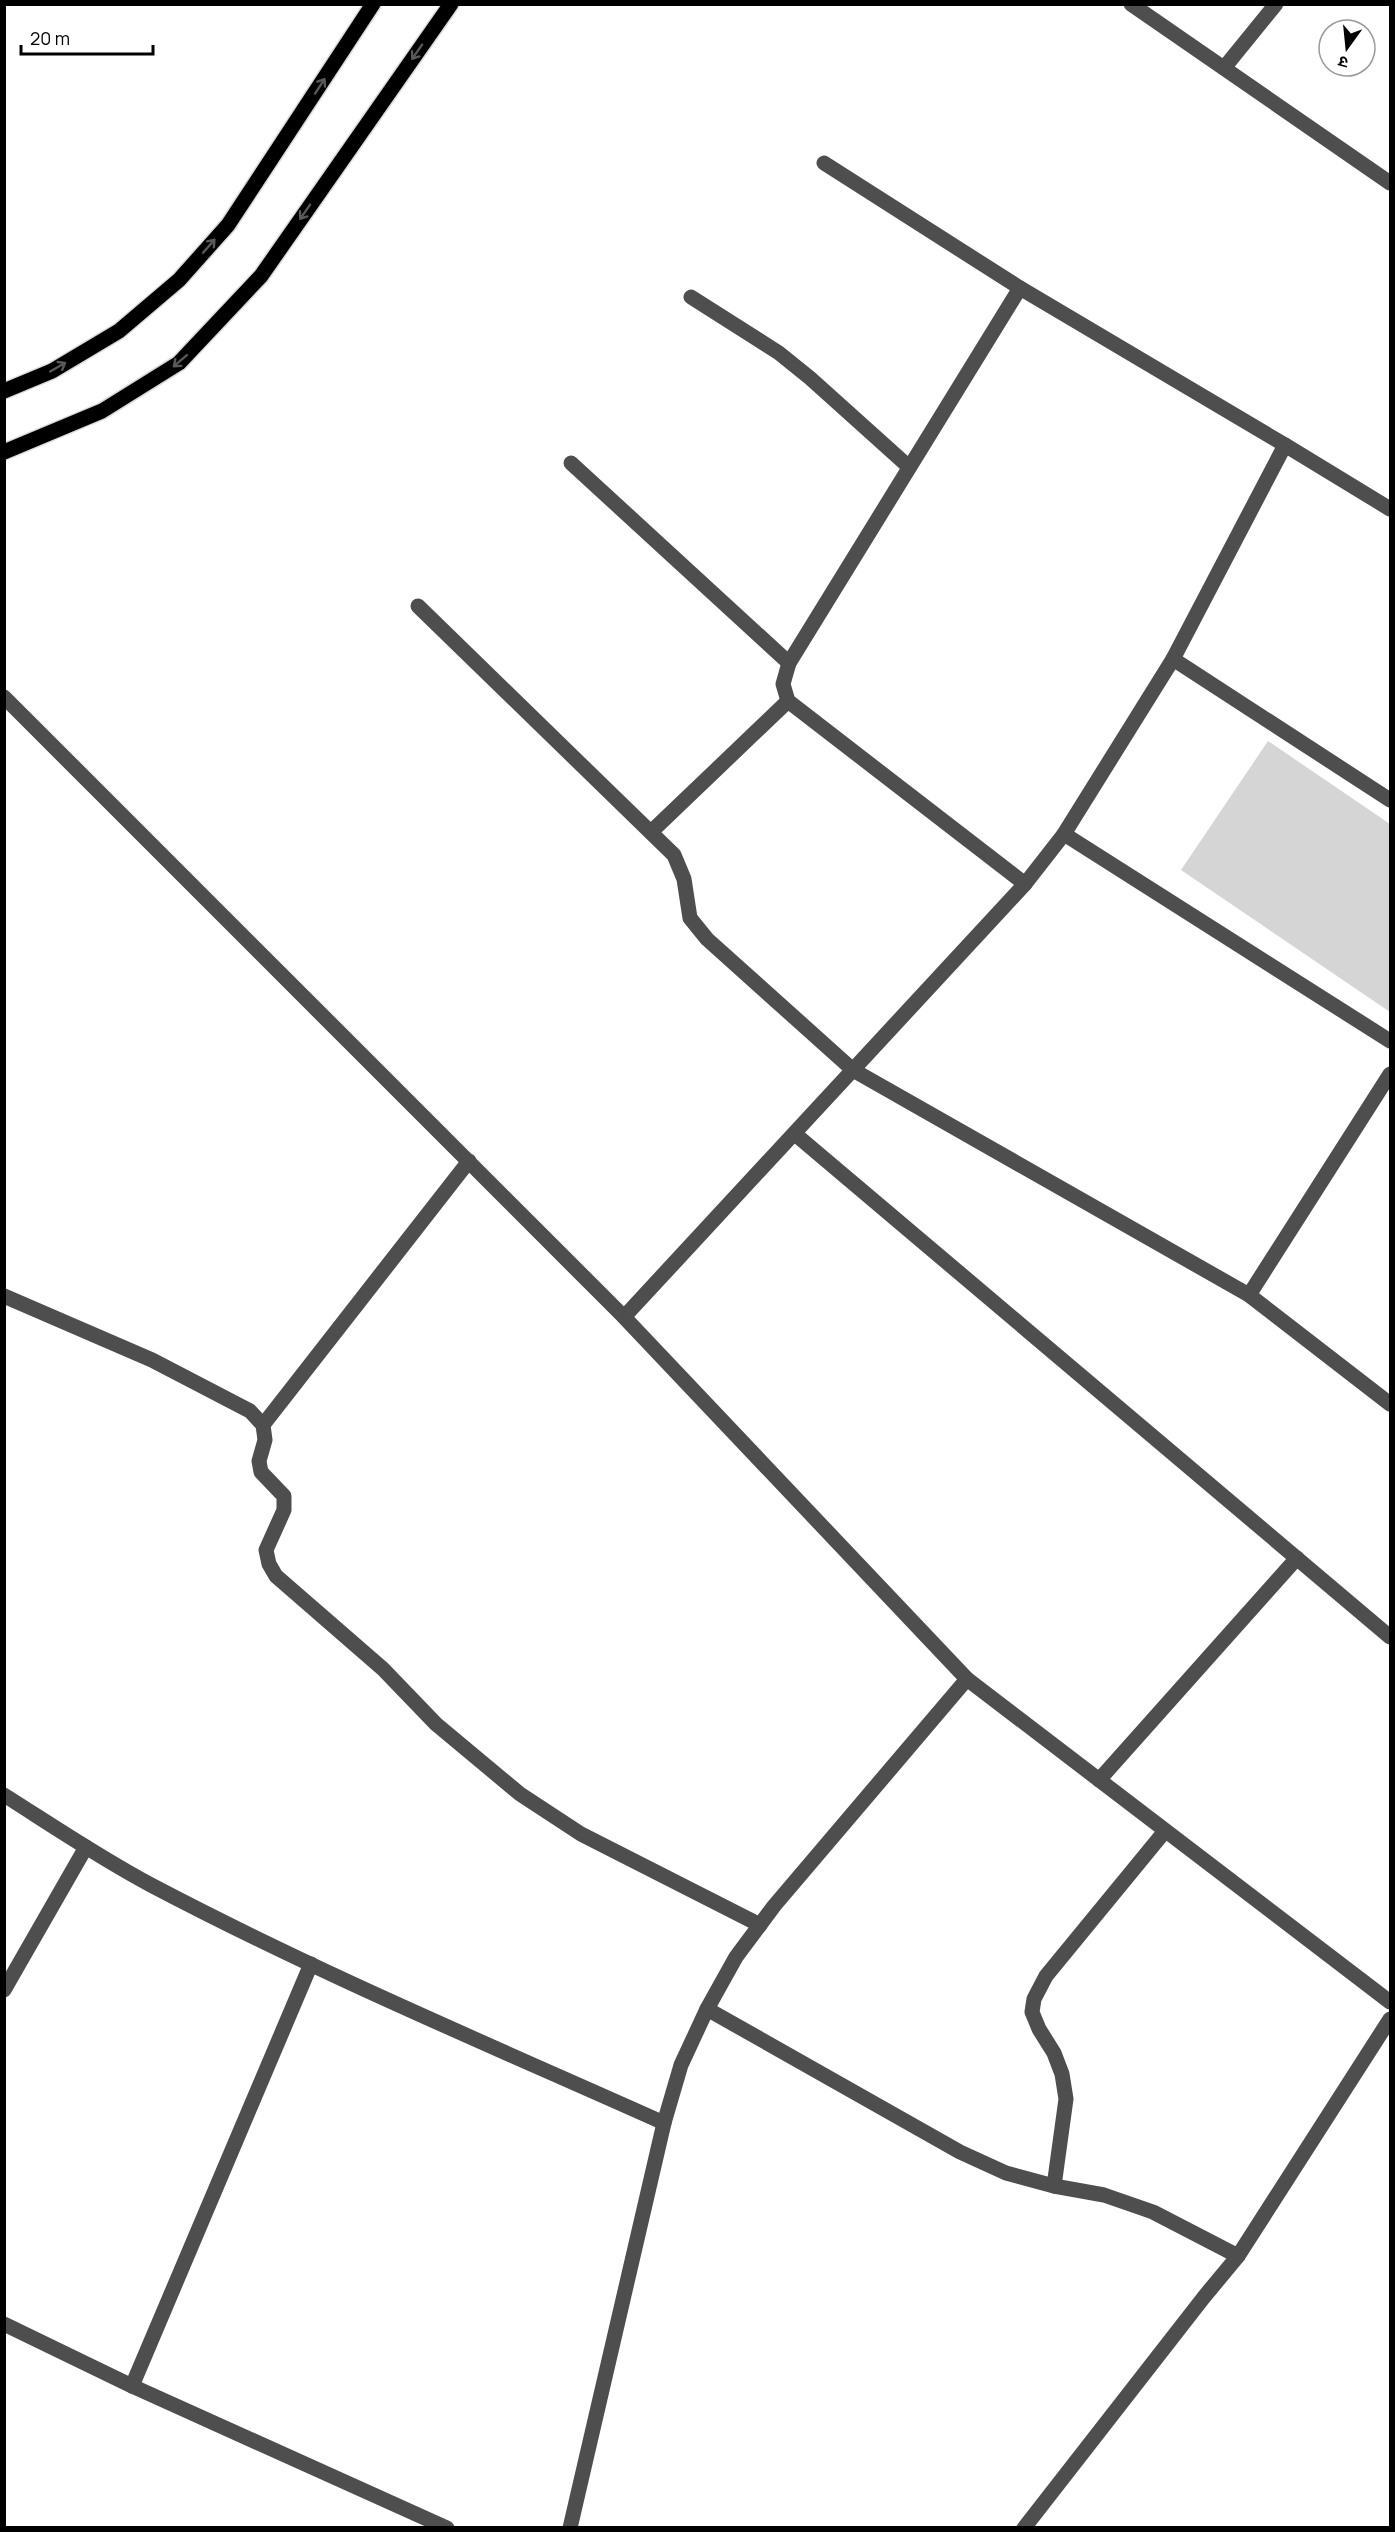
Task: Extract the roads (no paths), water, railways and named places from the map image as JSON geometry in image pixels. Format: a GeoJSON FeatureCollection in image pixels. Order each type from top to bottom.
{"type":"FeatureCollection","features":[{"type":"Feature","properties":{"kind":"main road"},"geometry":{"type":"LineString","coordinates":[[4,391],[52,371],[119,331],[179,280],[228,225],[373,4]]}},
{"type":"Feature","properties":{"kind":"main road"},"geometry":{"type":"LineString","coordinates":[[4,452],[102,411],[179,363],[261,276],[451,4]]}},
{"type":"Feature","properties":{"kind":"street"},"geometry":{"type":"LineString","coordinates":[[1131,4],[1390,183]]}},
{"type":"Feature","properties":{"kind":"street"},"geometry":{"type":"LineString","coordinates":[[1224,68],[1276,4]]}},
{"type":"Feature","properties":{"kind":"street"},"geometry":{"type":"LineString","coordinates":[[824,163],[1020,288],[1390,509]]}},
{"type":"Feature","properties":{"kind":"street"},"geometry":{"type":"LineString","coordinates":[[1020,288],[789,663],[783,684],[788,700],[1025,884]]}},
{"type":"Feature","properties":{"kind":"street"},"geometry":{"type":"LineString","coordinates":[[691,297],[779,353],[909,467]]}},
{"type":"Feature","properties":{"kind":"street"},"geometry":{"type":"LineString","coordinates":[[624,1317],[1025,884],[1064,834],[1173,659],[1285,446]]}},
{"type":"Feature","properties":{"kind":"street"},"geometry":{"type":"LineString","coordinates":[[571,463],[789,663]]}},
{"type":"Feature","properties":{"kind":"street"},"geometry":{"type":"LineString","coordinates":[[418,606],[674,855],[684,879],[690,918],[707,939],[853,1071],[1250,1295],[1390,1404]]}},
{"type":"Feature","properties":{"kind":"street"},"geometry":{"type":"LineString","coordinates":[[1173,659],[1390,800]]}},
{"type":"Feature","properties":{"kind":"street"},"geometry":{"type":"LineString","coordinates":[[4,697],[624,1317],[967,1679],[1390,2002]]}},
{"type":"Feature","properties":{"kind":"street"},"geometry":{"type":"LineString","coordinates":[[651,832],[788,700]]}},
{"type":"Feature","properties":{"kind":"street"},"geometry":{"type":"LineString","coordinates":[[1064,834],[1390,1041]]}},
{"type":"Feature","properties":{"kind":"street"},"geometry":{"type":"LineString","coordinates":[[1250,1295],[1390,1074]]}},
{"type":"Feature","properties":{"kind":"street"},"geometry":{"type":"LineString","coordinates":[[795,1134],[1390,1637]]}},
{"type":"Feature","properties":{"kind":"street"},"geometry":{"type":"LineString","coordinates":[[262,1425],[469,1161]]}},
{"type":"Feature","properties":{"kind":"street"},"geometry":{"type":"LineString","coordinates":[[4,1296],[152,1360],[250,1411],[262,1425],[265,1440],[259,1461],[261,1472],[284,1496],[284,1510],[266,1550],[269,1564],[276,1576],[383,1669],[436,1724],[520,1794],[581,1834],[760,1925]]}},
{"type":"Feature","properties":{"kind":"street"},"geometry":{"type":"LineString","coordinates":[[1099,1780],[1297,1558]]}},
{"type":"Feature","properties":{"kind":"street"},"geometry":{"type":"LineString","coordinates":[[570,2528],[664,2123],[681,2065],[707,2009],[736,1957],[760,1925],[967,1679]]}},
{"type":"Feature","properties":{"kind":"street"},"geometry":{"type":"LineString","coordinates":[[4,1795],[149,1884],[311,1964],[664,2123]]}},
{"type":"Feature","properties":{"kind":"street"},"geometry":{"type":"LineString","coordinates":[[1054,2186],[1066,2099],[1058,2064],[1032,2012],[1034,1999],[1046,1976],[1165,1831]]}},
{"type":"Feature","properties":{"kind":"street"},"geometry":{"type":"LineString","coordinates":[[4,1990],[86,1847]]}},
{"type":"Feature","properties":{"kind":"street"},"geometry":{"type":"LineString","coordinates":[[132,2386],[311,1964]]}},
{"type":"Feature","properties":{"kind":"street"},"geometry":{"type":"LineString","coordinates":[[707,2009],[960,2152],[1006,2173],[1054,2186],[1104,2195],[1153,2212],[1238,2256]]}},
{"type":"Feature","properties":{"kind":"street"},"geometry":{"type":"LineString","coordinates":[[1024,2528],[1238,2256],[1390,2019]]}},
{"type":"Feature","properties":{"kind":"street"},"geometry":{"type":"LineString","coordinates":[[4,2324],[132,2386],[447,2528]]}}]}
